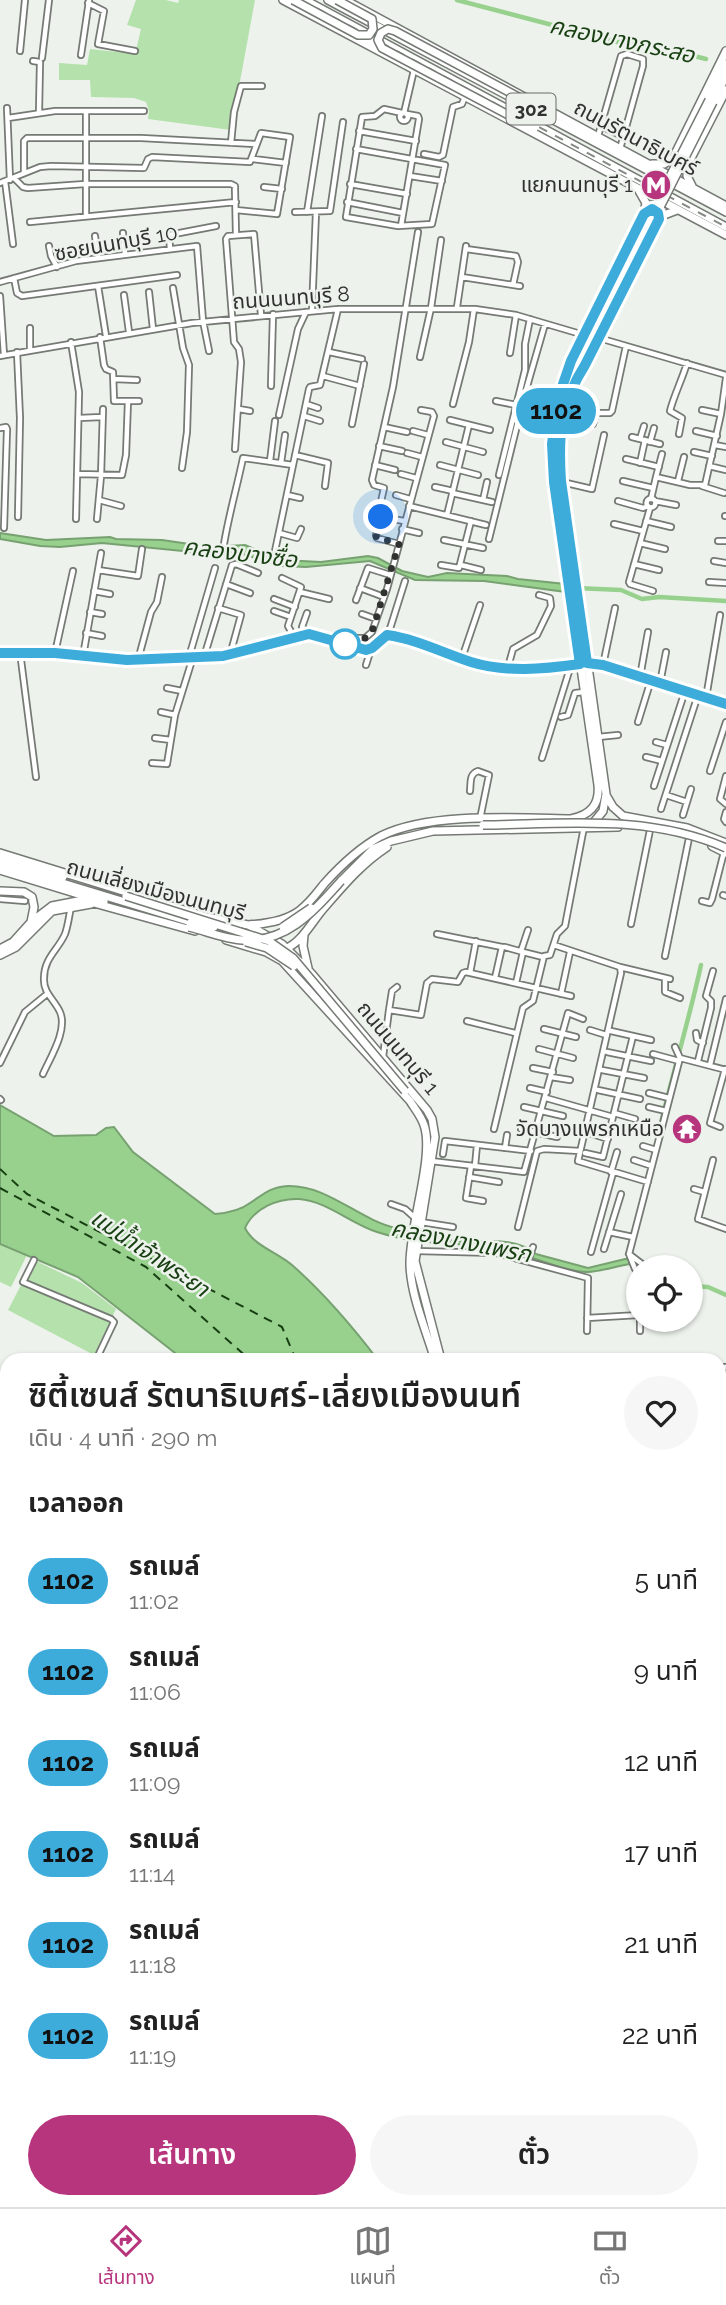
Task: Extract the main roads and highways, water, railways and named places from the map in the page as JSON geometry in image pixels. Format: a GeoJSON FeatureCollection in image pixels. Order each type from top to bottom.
{"type":"FeatureCollection","features":[{"type":"Feature","properties":{"kind":"main road","name":"ถนนรัตนาธิเบศร์"},"geometry":{"type":"LineString","coordinates":[[283,0],[726,235]]}},
{"type":"Feature","properties":{"kind":"main road"},"geometry":{"type":"LineString","coordinates":[[293,0],[358,36],[369,35],[373,29],[372,19],[337,3]]}},
{"type":"Feature","properties":{"kind":"main road","name":"ถนนรัตนาธิเบศร์"},"geometry":{"type":"LineString","coordinates":[[306,0],[726,227]]}},
{"type":"Feature","properties":{"kind":"main road","name":"ถนนรัตนาธิเบศร์"},"geometry":{"type":"LineString","coordinates":[[328,0],[726,212]]}},
{"type":"Feature","properties":{"kind":"main road","name":"ถนนรัตนาธิเบศร์"},"geometry":{"type":"LineString","coordinates":[[345,0],[726,206]]}},
{"type":"Feature","properties":{"kind":"main road"},"geometry":{"type":"LineString","coordinates":[[337,3],[384,27],[401,30]]}},
{"type":"Feature","properties":{"kind":"main road"},"geometry":{"type":"LineString","coordinates":[[553,112],[525,101],[392,30],[384,31],[379,37],[382,48],[514,118],[558,145]]}},
{"type":"Feature","properties":{"kind":"main road"},"geometry":{"type":"LineString","coordinates":[[359,40],[389,46]]}},
{"type":"Feature","properties":{"kind":"main road"},"geometry":{"type":"LineString","coordinates":[[648,163],[664,164],[673,158],[726,51]]}},
{"type":"Feature","properties":{"kind":"main road"},"geometry":{"type":"LineString","coordinates":[[711,101],[726,64]]}},
{"type":"Feature","properties":{"kind":"main road"},"geometry":{"type":"LineString","coordinates":[[563,384],[585,348],[726,76]]}},
{"type":"Feature","properties":{"kind":"main road"},"geometry":{"type":"LineString","coordinates":[[695,189],[687,176],[688,164],[726,90]]}},
{"type":"Feature","properties":{"kind":"main road"},"geometry":{"type":"LineString","coordinates":[[525,101],[532,109]]}},
{"type":"Feature","properties":{"kind":"main road"},"geometry":{"type":"LineString","coordinates":[[673,158],[676,166],[680,168],[688,164]]}},
{"type":"Feature","properties":{"kind":"main road"},"geometry":{"type":"LineString","coordinates":[[572,578],[552,461],[555,419],[563,384],[584,335],[644,214],[646,203],[638,189]]}},
{"type":"Feature","properties":{"kind":"main road"},"geometry":{"type":"LineString","coordinates":[[644,214],[648,210],[656,211],[659,219]]}},
{"type":"Feature","properties":{"kind":"main road"},"geometry":{"type":"LineString","coordinates":[[572,385],[659,219],[677,210]]}},
{"type":"Feature","properties":{"kind":"main road"},"geometry":{"type":"LineString","coordinates":[[585,348],[562,421],[559,462],[574,595],[606,794],[606,806],[600,816],[587,827]]}},
{"type":"Feature","properties":{"kind":"main road"},"geometry":{"type":"LineString","coordinates":[[584,663],[584,692],[599,792],[594,816],[600,816]]}},
{"type":"Feature","properties":{"kind":"main road"},"geometry":{"type":"LineString","coordinates":[[606,794],[613,807],[623,816]]}},
{"type":"Feature","properties":{"kind":"main road","name":"ถนนเลี่ยงเมืองนนทบุรี"},"geometry":{"type":"LineString","coordinates":[[248,926],[263,925],[296,913],[338,868],[368,844],[393,831],[435,822],[571,819],[594,808]]}},
{"type":"Feature","properties":{"kind":"main road"},"geometry":{"type":"LineString","coordinates":[[620,827],[611,820],[615,816],[687,828],[726,849]]}},
{"type":"Feature","properties":{"kind":"main road","name":"ถนนเลี่ยงเมืองนนทบุรี"},"geometry":{"type":"LineString","coordinates":[[0,873],[242,940],[276,935],[302,923],[355,859],[371,847],[435,822]]}},
{"type":"Feature","properties":{"kind":"main road"},"geometry":{"type":"LineString","coordinates":[[404,835],[482,822],[630,823],[667,828],[726,849]]}},
{"type":"Feature","properties":{"kind":"main road","name":"ถนนเลี่ยงเมืองนนทบุรี"},"geometry":{"type":"LineString","coordinates":[[284,947],[306,932],[366,861],[404,835],[453,830],[620,827],[690,838],[726,849]]}},
{"type":"Feature","properties":{"kind":"main road"},"geometry":{"type":"LineString","coordinates":[[0,858],[226,926],[268,941],[293,958],[423,1113],[429,1124],[430,1161]]}},
{"type":"Feature","properties":{"kind":"main road","name":"ถนนเลี่ยงเมืองนนทบุรี"},"geometry":{"type":"LineString","coordinates":[[0,858],[191,922],[240,934],[262,934],[288,925],[312,908],[340,879]]}},
{"type":"Feature","properties":{"kind":"main road","name":"ถนนนนทบุรี 1"},"geometry":{"type":"LineString","coordinates":[[0,858],[207,917],[248,926],[284,947],[311,974],[428,1110],[435,1137],[417,1224]]}},
{"type":"Feature","properties":{"kind":"main road"},"geometry":{"type":"LineString","coordinates":[[0,873],[87,901]]}},
{"type":"Feature","properties":{"kind":"main road"},"geometry":{"type":"LineString","coordinates":[[0,891],[24,892],[32,897],[34,907],[31,922]]}},
{"type":"Feature","properties":{"kind":"main road"},"geometry":{"type":"LineString","coordinates":[[0,955],[16,947],[52,911],[87,901]]}},
{"type":"Feature","properties":{"kind":"main road","name":"ถนนนนทบุรี 1"},"geometry":{"type":"LineString","coordinates":[[0,949],[13,942],[31,922],[52,906],[87,901],[266,952],[282,961],[403,1091],[421,1119],[427,1138],[411,1273],[433,1353]]}},
{"type":"Feature","properties":{"kind":"main road"},"geometry":{"type":"LineString","coordinates":[[296,913],[293,925],[306,932],[303,946],[311,974]]}},
{"type":"Feature","properties":{"kind":"main road"},"geometry":{"type":"LineString","coordinates":[[266,952],[284,947],[280,926],[296,913]]}},
{"type":"Feature","properties":{"kind":"main road"},"geometry":{"type":"LineString","coordinates":[[202,934],[209,933],[213,928],[207,917]]}},
{"type":"Feature","properties":{"kind":"main road"},"geometry":{"type":"LineString","coordinates":[[242,940],[267,948],[290,961],[403,1091]]}},
{"type":"Feature","properties":{"kind":"main road","name":"ถนนนนทบุรี 1"},"geometry":{"type":"LineString","coordinates":[[284,947],[285,957],[301,981]]}},
{"type":"Feature","properties":{"kind":"main road","name":"ถนนนนทบุรี 1"},"geometry":{"type":"LineString","coordinates":[[414,1247],[418,1277],[439,1353]]}},
{"type":"Feature","properties":{"kind":"water"},"geometry":{"type":"Polygon","coordinates":[[[0,533],[46,540],[110,537],[162,540],[210,547],[245,545],[282,560],[321,562],[368,556],[378,558],[402,571],[428,577],[447,573],[507,576],[565,584],[566,592],[484,581],[415,580],[370,561],[306,567],[281,566],[239,553],[203,553],[102,543],[40,546],[0,539],[0,533]]]}},
{"type":"Feature","properties":{"kind":"water","name":"แม่น้ำเจ้าพระยา"},"geometry":{"type":"Polygon","coordinates":[[[0,1105],[54,1136],[96,1135],[106,1128],[114,1127],[133,1152],[215,1214],[242,1208],[276,1188],[303,1187],[330,1197],[382,1224],[429,1236],[448,1240],[516,1244],[536,1254],[588,1268],[626,1259],[626,1265],[588,1272],[578,1271],[494,1247],[422,1242],[393,1236],[367,1228],[319,1204],[299,1199],[275,1202],[254,1215],[245,1228],[254,1240],[292,1265],[348,1322],[372,1353],[175,1353],[78,1277],[0,1244],[0,1105]]]}},
{"type":"Feature","properties":{"kind":"waterway","name":"คลองบางกระสอ"},"geometry":{"type":"LineString","coordinates":[[457,0],[617,42],[634,41],[706,59]]}},
{"type":"Feature","properties":{"kind":"waterway","name":"คลองบางซื่อ"},"geometry":{"type":"LineString","coordinates":[[576,588],[621,590],[642,599],[659,597],[726,601]]}},
{"type":"Feature","properties":{"kind":"waterway"},"geometry":{"type":"LineString","coordinates":[[660,1127],[701,965]]}},
{"type":"Feature","properties":{"kind":"waterway","name":"คลองบางแพรก"},"geometry":{"type":"LineString","coordinates":[[703,1287],[726,1295]]}},
{"type":"Feature","properties":{"kind":"railway"},"geometry":{"type":"LineString","coordinates":[[301,0],[726,227]]}},
{"type":"Feature","properties":{"kind":"place","name":"แยกนนทบุรี 1"},"geometry":{"type":"Point","coordinates":[656,185]}},
{"type":"Feature","properties":{"kind":"place","name":"วัดบางแพรกเหนือ"},"geometry":{"type":"Point","coordinates":[687,1129]}}]}
